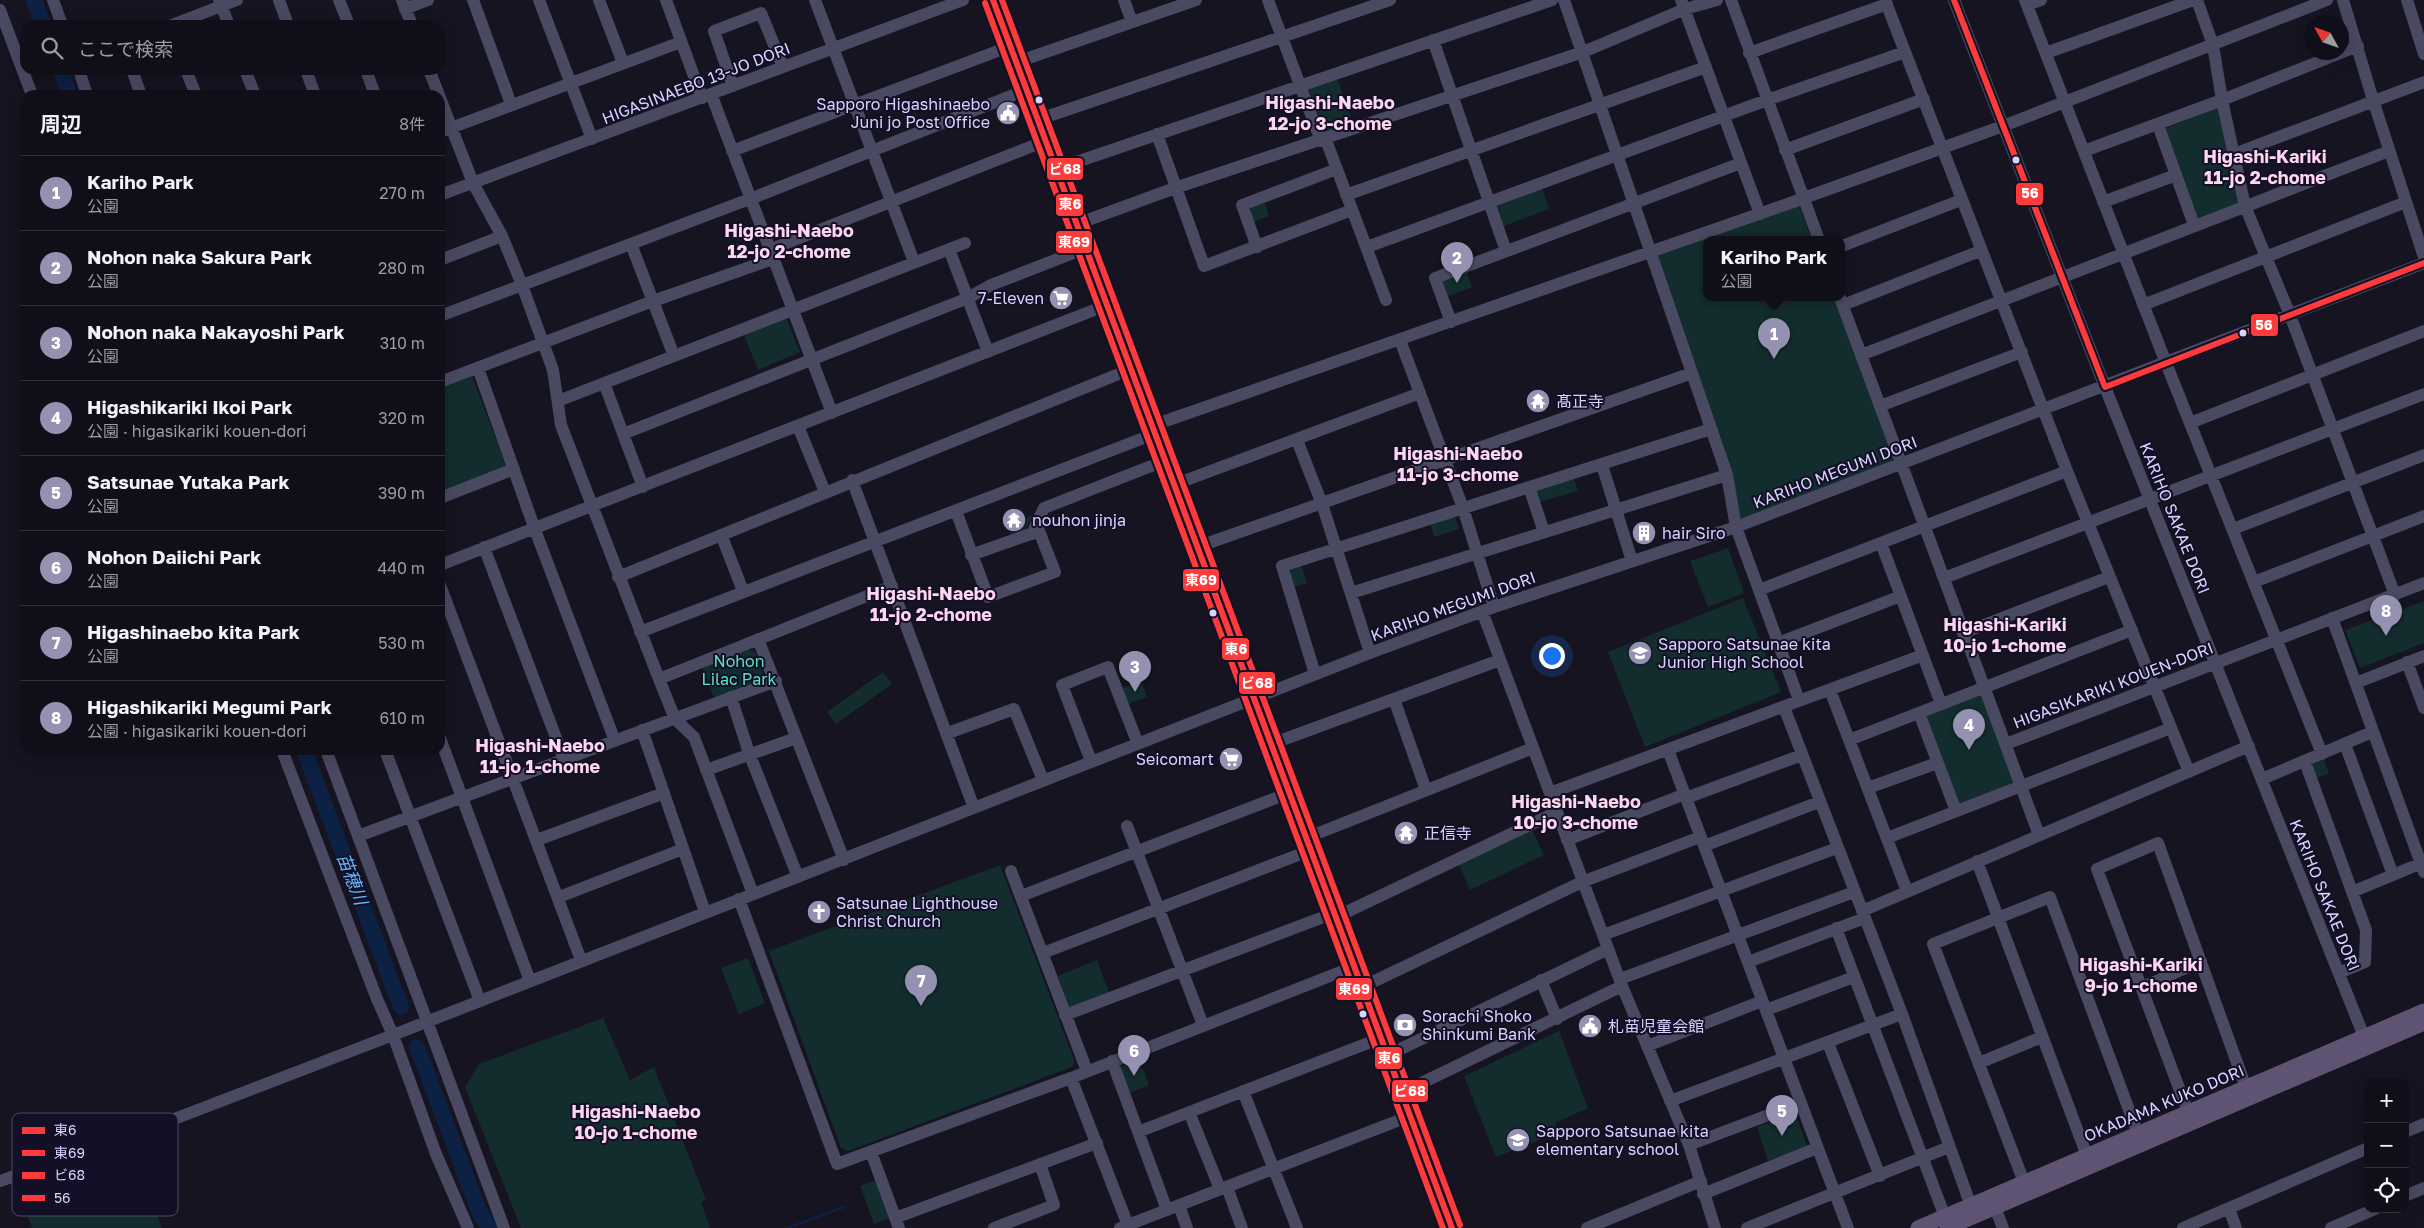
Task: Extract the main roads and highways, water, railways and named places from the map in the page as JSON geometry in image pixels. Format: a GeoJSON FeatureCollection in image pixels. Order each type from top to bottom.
{"type":"FeatureCollection","features":[{"type":"Feature","properties":{"kind":"main road","name":"OKADAMA KUKO DORI"},"geometry":{"type":"LineString","coordinates":[[2367,1042],[2424,1011]]}},
{"type":"Feature","properties":{"kind":"main road","name":"OKADAMA KUKO DORI"},"geometry":{"type":"LineString","coordinates":[[1918,1228],[1946,1222],[2367,1042],[2424,1024]]}},
{"type":"Feature","properties":{"kind":"main road","name":"OKADAMA KUKO DORI"},"geometry":{"type":"LineString","coordinates":[[1946,1222],[1971,1206],[1993,1202],[2024,1182],[2188,1112],[2248,1092]]}},
{"type":"Feature","properties":{"kind":"waterway","name":"苗穂川"},"geometry":{"type":"LineString","coordinates":[[34,0],[41,20]]}},
{"type":"Feature","properties":{"kind":"waterway","name":"苗穂川"},"geometry":{"type":"LineString","coordinates":[[63,75],[67,90]]}},
{"type":"Feature","properties":{"kind":"waterway","name":"苗穂川"},"geometry":{"type":"LineString","coordinates":[[306,755],[401,1007]]}},
{"type":"Feature","properties":{"kind":"waterway","name":"苗穂川"},"geometry":{"type":"LineString","coordinates":[[417,1047],[479,1211],[489,1228]]}},
{"type":"Feature","properties":{"kind":"waterway"},"geometry":{"type":"LineString","coordinates":[[788,1228],[844,1207]]}},
{"type":"Feature","properties":{"kind":"place","name":"Sapporo Higashinaebo Juni jo Post Office"},"geometry":{"type":"Point","coordinates":[1008,113]}},
{"type":"Feature","properties":{"kind":"place","name":"Nohon naka Sakura Park"},"geometry":{"type":"Point","coordinates":[1457,283]}},
{"type":"Feature","properties":{"kind":"place","name":"7-Eleven"},"geometry":{"type":"Point","coordinates":[1061,298]}},
{"type":"Feature","properties":{"kind":"place","name":"Kariho Park"},"geometry":{"type":"Point","coordinates":[1774,359]}},
{"type":"Feature","properties":{"kind":"place","name":"髙正寺"},"geometry":{"type":"Point","coordinates":[1538,401]}},
{"type":"Feature","properties":{"kind":"place","name":"nouhon jinja"},"geometry":{"type":"Point","coordinates":[1014,520]}},
{"type":"Feature","properties":{"kind":"place","name":"hair Siro"},"geometry":{"type":"Point","coordinates":[1644,533]}},
{"type":"Feature","properties":{"kind":"place","name":"Higashikariki Megumi Park"},"geometry":{"type":"Point","coordinates":[2386,636]}},
{"type":"Feature","properties":{"kind":"place","name":"Sapporo Satsunae kita Junior High School"},"geometry":{"type":"Point","coordinates":[1640,653]}},
{"type":"Feature","properties":{"kind":"place","name":"Nohon naka Nakayoshi Park"},"geometry":{"type":"Point","coordinates":[1135,692]}},
{"type":"Feature","properties":{"kind":"place","name":"Higashikariki Ikoi Park"},"geometry":{"type":"Point","coordinates":[1969,750]}},
{"type":"Feature","properties":{"kind":"place","name":"Seicomart"},"geometry":{"type":"Point","coordinates":[1231,759]}},
{"type":"Feature","properties":{"kind":"place","name":"正信寺"},"geometry":{"type":"Point","coordinates":[1406,833]}},
{"type":"Feature","properties":{"kind":"place","name":"Satsunae Lighthouse Christ Church"},"geometry":{"type":"Point","coordinates":[819,912]}},
{"type":"Feature","properties":{"kind":"place","name":"Higashinaebo kita Park"},"geometry":{"type":"Point","coordinates":[921,1006]}},
{"type":"Feature","properties":{"kind":"place","name":"Sorachi Shoko Shinkumi Bank"},"geometry":{"type":"Point","coordinates":[1405,1025]}},
{"type":"Feature","properties":{"kind":"place","name":"札苗児童会館"},"geometry":{"type":"Point","coordinates":[1590,1026]}},
{"type":"Feature","properties":{"kind":"place","name":"Nohon Daiichi Park"},"geometry":{"type":"Point","coordinates":[1134,1076]}},
{"type":"Feature","properties":{"kind":"place","name":"Satsunae Yutaka Park"},"geometry":{"type":"Point","coordinates":[1782,1136]}},
{"type":"Feature","properties":{"kind":"place","name":"Sapporo Satsunae kita elementary school"},"geometry":{"type":"Point","coordinates":[1518,1140]}},
{"type":"Feature","properties":{"kind":"district","name":"Higashi-Naebo 12-jo 3-chome"},"geometry":{"type":"Point","coordinates":[1330,113]}},
{"type":"Feature","properties":{"kind":"district","name":"Higashi-Kariki 11-jo 2-chome"},"geometry":{"type":"Point","coordinates":[2265,167]}},
{"type":"Feature","properties":{"kind":"district","name":"Higashi-Naebo 12-jo 2-chome"},"geometry":{"type":"Point","coordinates":[789,241]}},
{"type":"Feature","properties":{"kind":"district","name":"Higashi-Naebo 11-jo 3-chome"},"geometry":{"type":"Point","coordinates":[1458,464]}},
{"type":"Feature","properties":{"kind":"district","name":"Higashi-Naebo 11-jo 2-chome"},"geometry":{"type":"Point","coordinates":[931,604]}},
{"type":"Feature","properties":{"kind":"district","name":"Higashi-Kariki 10-jo 1-chome"},"geometry":{"type":"Point","coordinates":[2005,635]}},
{"type":"Feature","properties":{"kind":"district","name":"Higashi-Naebo 11-jo 1-chome"},"geometry":{"type":"Point","coordinates":[540,756]}},
{"type":"Feature","properties":{"kind":"district","name":"Higashi-Naebo 10-jo 3-chome"},"geometry":{"type":"Point","coordinates":[1576,812]}},
{"type":"Feature","properties":{"kind":"district","name":"Higashi-Kariki 9-jo 1-chome"},"geometry":{"type":"Point","coordinates":[2141,975]}},
{"type":"Feature","properties":{"kind":"district","name":"Higashi-Naebo 10-jo 1-chome"},"geometry":{"type":"Point","coordinates":[636,1122]}},
{"type":"Feature","properties":{"kind":"park label","name":"Nohon Lilac Park"},"geometry":{"type":"Point","coordinates":[739,670]}}]}
